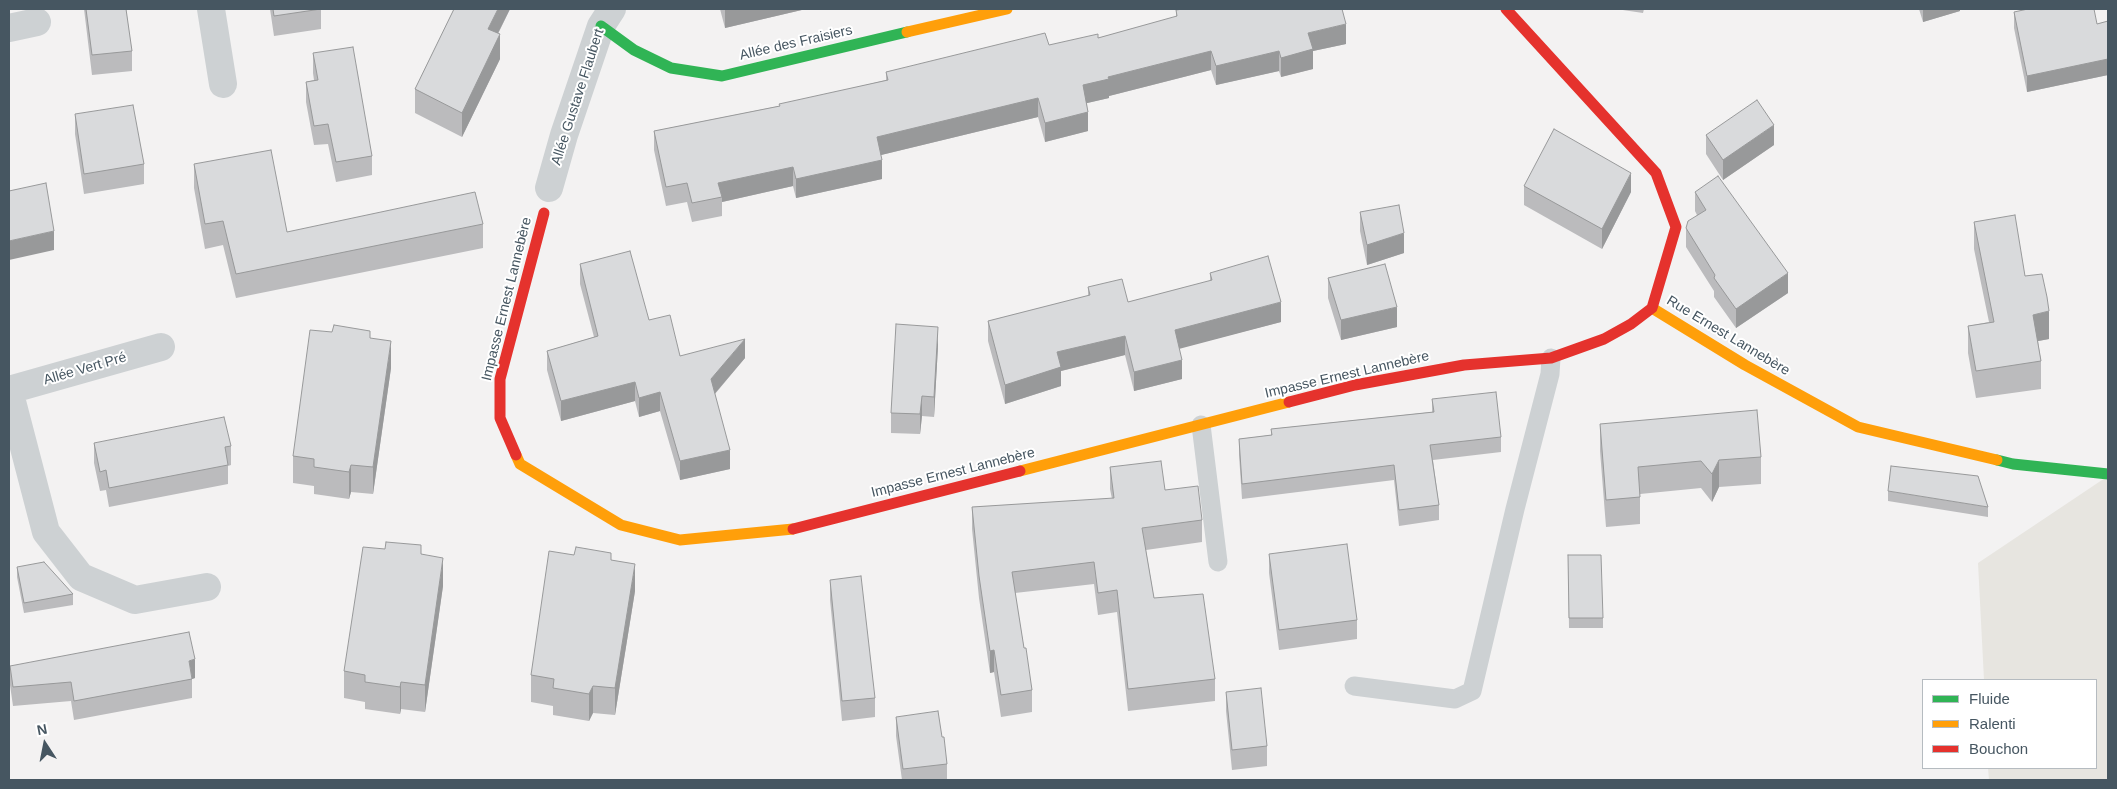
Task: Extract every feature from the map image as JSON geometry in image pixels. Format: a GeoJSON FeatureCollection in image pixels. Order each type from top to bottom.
{"type":"FeatureCollection","features":[{"type":"Feature","properties":{"kind":"street"},"geometry":{"type":"LineString","coordinates":[[211,9],[223,84]]}},
{"type":"Feature","properties":{"kind":"street","name":"Allée des Fraisiers"},"geometry":{"type":"LineString","coordinates":[[606,18],[634,50],[671,68],[722,76],[1007,9]]}},
{"type":"Feature","properties":{"kind":"street","name":"Rue Ernest Lannebère"},"geometry":{"type":"LineString","coordinates":[[1506,9],[1656,173],[1676,227],[1652,308],[1745,365],[1858,427],[2013,464],[2108,474]]}},
{"type":"Feature","properties":{"kind":"street","name":"Allée Gustave Flaubert"},"geometry":{"type":"LineString","coordinates":[[547,200],[564,135],[606,18]]}},
{"type":"Feature","properties":{"kind":"street"},"geometry":{"type":"LineString","coordinates":[[9,28],[37,22]]}},
{"type":"Feature","properties":{"kind":"street","name":"Impasse Ernest Lannebère"},"geometry":{"type":"LineString","coordinates":[[547,200],[500,379],[500,418],[520,464],[621,525],[680,540],[794,529],[1373,382],[1464,365],[1551,358],[1604,339],[1631,324],[1652,308]]}},
{"type":"Feature","properties":{"kind":"street","name":"Allée Vert Pré"},"geometry":{"type":"LineString","coordinates":[[161,347],[9,390],[46,532],[81,578],[135,600],[206,587]]}},
{"type":"Feature","properties":{"kind":"lane"},"geometry":{"type":"LineString","coordinates":[[1354,686],[1455,699],[1472,692],[1515,509],[1550,374],[1551,358]]}},
{"type":"Feature","properties":{"kind":"lane"},"geometry":{"type":"LineString","coordinates":[[1201,425],[1218,562]]}},
{"type":"Feature","properties":{"kind":"shaded area"},"geometry":{"type":"Polygon","coordinates":[[[2108,476],[2108,780],[1989,780],[1988,769],[2097,769],[2097,679],[1984,679],[1978,563],[2108,476]]]}},
{"type":"Feature","properties":{"kind":"building"},"geometry":{"type":"Polygon","coordinates":[[[86,9],[126,9],[132,51],[92,55],[86,9]]]}},
{"type":"Feature","properties":{"kind":"building"},"geometry":{"type":"Polygon","coordinates":[[[273,9],[321,9],[274,16],[273,9]]]}},
{"type":"Feature","properties":{"kind":"building"},"geometry":{"type":"Polygon","coordinates":[[[454,9],[498,9],[488,29],[500,34],[462,113],[415,89],[454,9]]]}},
{"type":"Feature","properties":{"kind":"building"},"geometry":{"type":"Polygon","coordinates":[[[1342,9],[1346,24],[1308,33],[1313,49],[1281,58],[1279,51],[1216,66],[1211,51],[1083,85],[1088,112],[1045,123],[1038,98],[877,137],[882,160],[796,179],[793,167],[718,183],[722,197],[692,203],[687,183],[666,187],[654,131],[780,106],[779,104],[888,80],[886,72],[1045,33],[1049,45],[1098,34],[1098,38],[1177,16],[1176,10],[1342,9]]]}},
{"type":"Feature","properties":{"kind":"building"},"geometry":{"type":"Polygon","coordinates":[[[2028,9],[2094,9],[2097,24],[2108,21],[2108,59],[2027,76],[2014,12],[2028,9]]]}},
{"type":"Feature","properties":{"kind":"building"},"geometry":{"type":"Polygon","coordinates":[[[353,47],[372,156],[336,162],[328,124],[314,126],[306,82],[318,80],[313,53],[353,47]]]}},
{"type":"Feature","properties":{"kind":"building"},"geometry":{"type":"Polygon","coordinates":[[[1757,100],[1774,125],[1723,160],[1706,135],[1757,100]]]}},
{"type":"Feature","properties":{"kind":"building"},"geometry":{"type":"Polygon","coordinates":[[[133,105],[144,164],[84,174],[75,114],[133,105]]]}},
{"type":"Feature","properties":{"kind":"building"},"geometry":{"type":"Polygon","coordinates":[[[1554,129],[1631,173],[1602,229],[1524,186],[1554,129]]]}},
{"type":"Feature","properties":{"kind":"building"},"geometry":{"type":"Polygon","coordinates":[[[271,150],[287,232],[475,192],[483,224],[236,274],[223,221],[205,224],[194,164],[271,150]]]}},
{"type":"Feature","properties":{"kind":"building"},"geometry":{"type":"Polygon","coordinates":[[[1718,176],[1788,273],[1736,309],[1714,278],[1715,275],[1686,228],[1688,221],[1706,210],[1695,192],[1718,176]]]}},
{"type":"Feature","properties":{"kind":"building"},"geometry":{"type":"Polygon","coordinates":[[[46,183],[54,231],[9,241],[9,191],[46,183]]]}},
{"type":"Feature","properties":{"kind":"building"},"geometry":{"type":"Polygon","coordinates":[[[1399,205],[1404,233],[1367,245],[1360,212],[1399,205]]]}},
{"type":"Feature","properties":{"kind":"building"},"geometry":{"type":"Polygon","coordinates":[[[2015,215],[2025,276],[2042,274],[2047,297],[2049,311],[2033,315],[2041,361],[1976,371],[1968,326],[1994,322],[1974,222],[2015,215]]]}},
{"type":"Feature","properties":{"kind":"building"},"geometry":{"type":"Polygon","coordinates":[[[630,251],[649,320],[670,315],[680,356],[745,339],[711,379],[730,450],[680,461],[660,392],[639,398],[635,382],[561,401],[547,351],[598,336],[580,264],[630,251]]]}},
{"type":"Feature","properties":{"kind":"building"},"geometry":{"type":"Polygon","coordinates":[[[1268,256],[1281,302],[1175,330],[1182,360],[1134,372],[1125,336],[1057,352],[1061,367],[1005,385],[988,321],[1090,295],[1088,287],[1122,279],[1128,302],[1212,280],[1210,273],[1268,256]]]}},
{"type":"Feature","properties":{"kind":"building"},"geometry":{"type":"Polygon","coordinates":[[[1385,264],[1397,307],[1341,320],[1328,278],[1385,264]]]}},
{"type":"Feature","properties":{"kind":"building"},"geometry":{"type":"Polygon","coordinates":[[[896,324],[938,327],[934,397],[922,396],[920,414],[891,413],[896,324]]]}},
{"type":"Feature","properties":{"kind":"building"},"geometry":{"type":"Polygon","coordinates":[[[334,325],[370,331],[370,338],[391,341],[373,467],[351,465],[349,472],[314,467],[314,459],[293,456],[310,330],[332,332],[334,325]]]}},
{"type":"Feature","properties":{"kind":"building"},"geometry":{"type":"Polygon","coordinates":[[[1496,392],[1501,437],[1430,445],[1439,505],[1399,510],[1394,465],[1242,484],[1239,439],[1272,435],[1271,429],[1434,412],[1432,399],[1496,392]]]}},
{"type":"Feature","properties":{"kind":"building"},"geometry":{"type":"Polygon","coordinates":[[[1757,410],[1761,457],[1719,460],[1712,474],[1701,461],[1638,467],[1640,497],[1606,500],[1600,424],[1757,410]]]}},
{"type":"Feature","properties":{"kind":"building"},"geometry":{"type":"Polygon","coordinates":[[[224,417],[231,446],[225,447],[228,465],[109,488],[106,470],[100,472],[94,443],[224,417]]]}},
{"type":"Feature","properties":{"kind":"building"},"geometry":{"type":"Polygon","coordinates":[[[1161,461],[1165,490],[1198,486],[1202,520],[1142,528],[1154,598],[1203,594],[1215,679],[1128,689],[1117,590],[1098,593],[1094,562],[1012,572],[1032,690],[1001,695],[994,650],[990,651],[979,576],[972,507],[1114,498],[1110,467],[1161,461]]]}},
{"type":"Feature","properties":{"kind":"building"},"geometry":{"type":"Polygon","coordinates":[[[1891,466],[1978,476],[1988,507],[1888,491],[1891,466]]]}},
{"type":"Feature","properties":{"kind":"building"},"geometry":{"type":"Polygon","coordinates":[[[386,542],[421,545],[421,554],[443,558],[425,685],[401,682],[400,687],[365,682],[365,675],[344,671],[363,547],[385,549],[386,542]]]}},
{"type":"Feature","properties":{"kind":"building"},"geometry":{"type":"Polygon","coordinates":[[[1347,544],[1357,620],[1279,630],[1269,554],[1347,544]]]}},
{"type":"Feature","properties":{"kind":"building"},"geometry":{"type":"Polygon","coordinates":[[[576,547],[611,553],[611,560],[635,564],[615,688],[593,686],[589,694],[553,688],[554,679],[531,675],[549,551],[574,555],[576,547]]]}},
{"type":"Feature","properties":{"kind":"building"},"geometry":{"type":"Polygon","coordinates":[[[1568,555],[1601,555],[1603,618],[1569,618],[1568,555]]]}},
{"type":"Feature","properties":{"kind":"building"},"geometry":{"type":"Polygon","coordinates":[[[44,562],[73,594],[24,603],[17,567],[44,562]]]}},
{"type":"Feature","properties":{"kind":"building"},"geometry":{"type":"Polygon","coordinates":[[[861,576],[875,698],[842,701],[830,580],[861,576]]]}},
{"type":"Feature","properties":{"kind":"building"},"geometry":{"type":"Polygon","coordinates":[[[189,632],[195,659],[189,661],[192,679],[74,701],[71,682],[13,687],[10,666],[189,632]]]}},
{"type":"Feature","properties":{"kind":"building"},"geometry":{"type":"Polygon","coordinates":[[[1261,688],[1267,746],[1232,750],[1226,692],[1261,688]]]}},
{"type":"Feature","properties":{"kind":"building"},"geometry":{"type":"Polygon","coordinates":[[[938,711],[942,737],[944,737],[947,764],[903,769],[896,717],[938,711]]]}},
{"type":"Feature","properties":{"kind":"traffic: fast"},"geometry":{"type":"LineString","coordinates":[[601,26],[634,50],[671,68],[722,76],[907,32]]}},
{"type":"Feature","properties":{"kind":"traffic: fast"},"geometry":{"type":"LineString","coordinates":[[1997,460],[2013,464],[2108,474]]}},
{"type":"Feature","properties":{"kind":"traffic: slow"},"geometry":{"type":"LineString","coordinates":[[907,32],[1007,9]]}},
{"type":"Feature","properties":{"kind":"traffic: slow"},"geometry":{"type":"LineString","coordinates":[[1652,308],[1745,365],[1858,427],[1997,460]]}},
{"type":"Feature","properties":{"kind":"traffic: slow"},"geometry":{"type":"LineString","coordinates":[[1020,471],[1289,402]]}},
{"type":"Feature","properties":{"kind":"traffic: slow"},"geometry":{"type":"LineString","coordinates":[[516,455],[520,464],[621,525],[680,540],[793,529]]}},
{"type":"Feature","properties":{"kind":"traffic: jam"},"geometry":{"type":"LineString","coordinates":[[1506,9],[1656,173],[1676,227],[1652,308]]}},
{"type":"Feature","properties":{"kind":"traffic: jam"},"geometry":{"type":"LineString","coordinates":[[516,455],[500,418],[500,379],[544,213]]}},
{"type":"Feature","properties":{"kind":"traffic: jam"},"geometry":{"type":"LineString","coordinates":[[1289,402],[1355,385],[1464,365],[1551,358],[1604,339],[1631,324],[1652,308]]}},
{"type":"Feature","properties":{"kind":"traffic: jam"},"geometry":{"type":"LineString","coordinates":[[793,529],[1020,471]]}}]}
